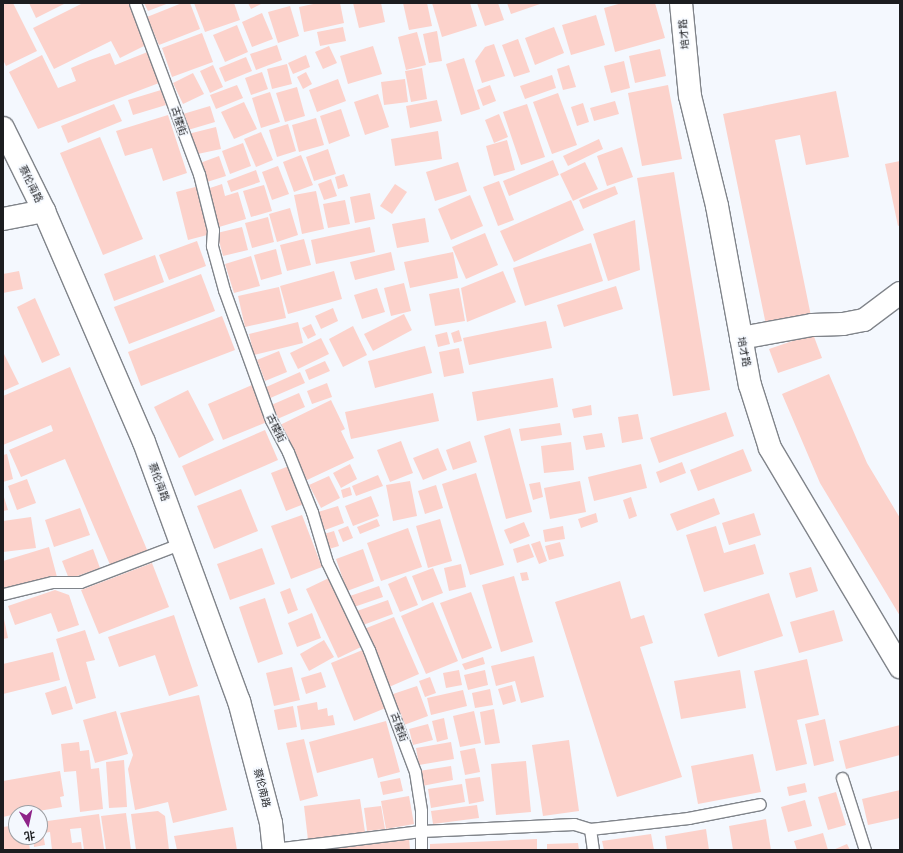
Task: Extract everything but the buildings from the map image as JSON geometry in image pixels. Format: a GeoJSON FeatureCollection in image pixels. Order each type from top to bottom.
{"type":"FeatureCollection","features":[{"type":"Feature","properties":{"kind":"street","name":"培才路"},"geometry":{"type":"LineString","coordinates":[[681,3],[690,96],[717,206],[750,385],[770,448],[900,667]]}},
{"type":"Feature","properties":{"kind":"street","name":"蔡伦南路"},"geometry":{"type":"LineString","coordinates":[[3,128],[44,211],[144,442],[182,543],[239,700],[271,823],[274,850]]}},
{"type":"Feature","properties":{"kind":"street"},"geometry":{"type":"LineString","coordinates":[[3,218],[44,211]]}},
{"type":"Feature","properties":{"kind":"street"},"geometry":{"type":"LineString","coordinates":[[741,338],[812,325],[843,324],[864,320],[900,293]]}},
{"type":"Feature","properties":{"kind":"lane","name":"古楼街"},"geometry":{"type":"LineString","coordinates":[[135,3],[199,174],[213,230],[212,246],[224,290],[271,420],[288,452],[312,512],[327,562],[369,650],[415,772],[421,812],[420,850]]}},
{"type":"Feature","properties":{"kind":"lane"},"geometry":{"type":"LineString","coordinates":[[3,594],[52,582],[80,582],[182,543]]}},
{"type":"Feature","properties":{"kind":"lane"},"geometry":{"type":"LineString","coordinates":[[842,778],[865,850]]}},
{"type":"Feature","properties":{"kind":"lane"},"geometry":{"type":"LineString","coordinates":[[274,850],[421,831],[574,824],[590,829],[688,818],[760,804]]}},
{"type":"Feature","properties":{"kind":"lane"},"geometry":{"type":"LineString","coordinates":[[590,829],[593,850]]}}]}
